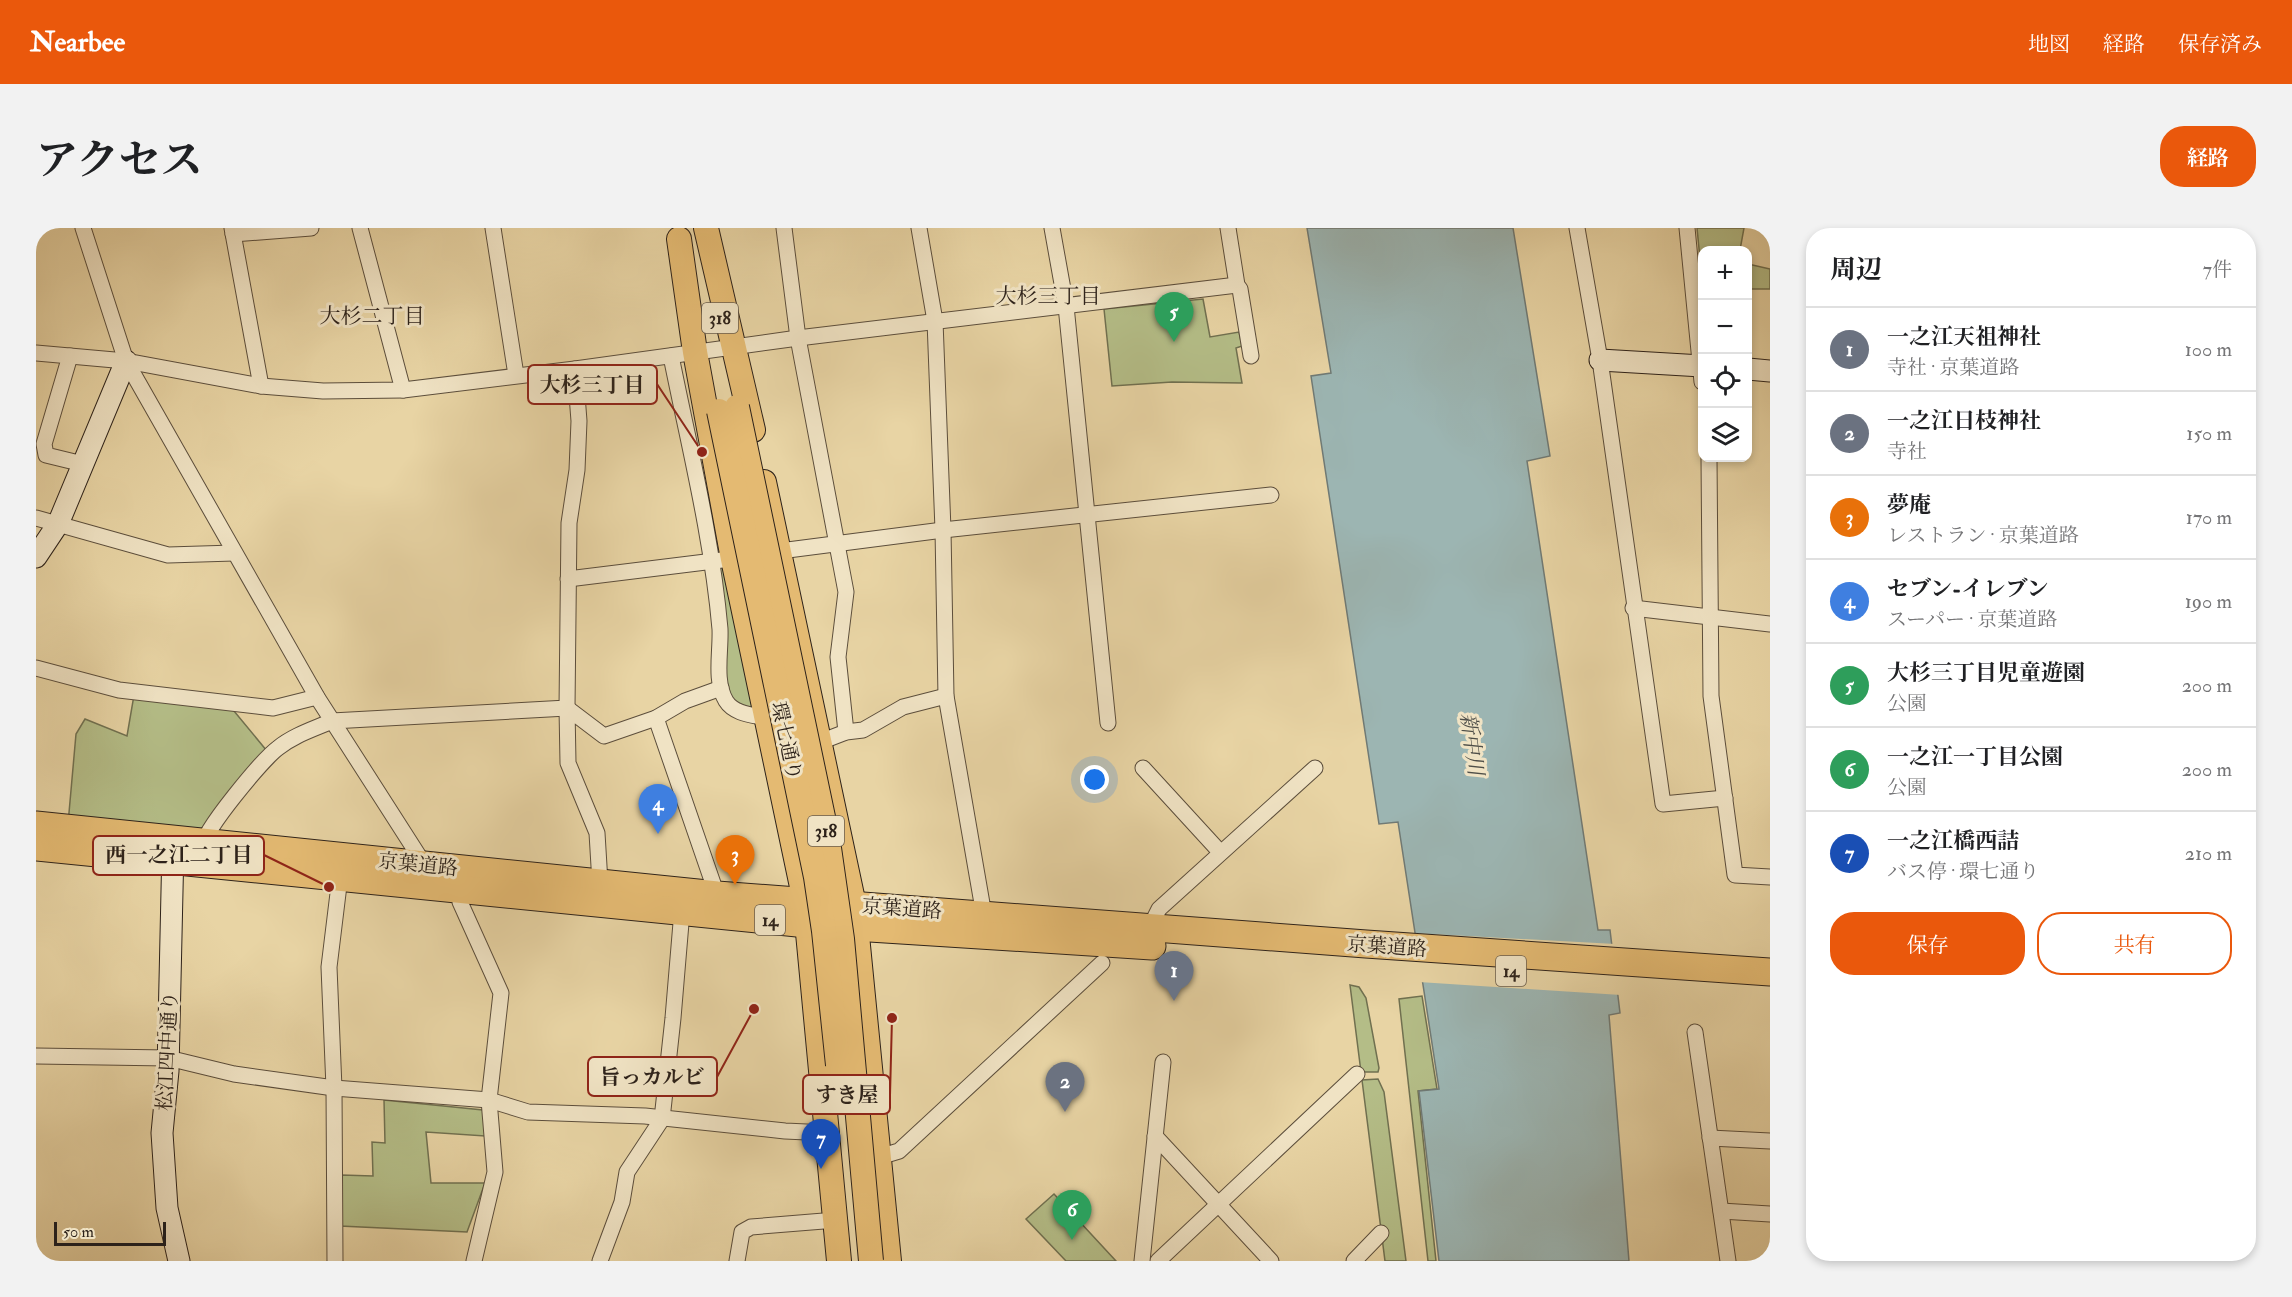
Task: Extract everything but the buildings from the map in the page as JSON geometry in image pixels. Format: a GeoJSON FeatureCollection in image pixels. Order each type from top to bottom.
{"type":"FeatureCollection","features":[{"type":"Feature","properties":{"kind":"highway","name":"京葉道路"},"geometry":{"type":"LineString","coordinates":[[36,825],[173,850],[424,864],[717,895],[806,913]]}},
{"type":"Feature","properties":{"kind":"highway","name":"京葉道路"},"geometry":{"type":"LineString","coordinates":[[36,847],[173,850]]}},
{"type":"Feature","properties":{"kind":"highway","name":"京葉道路"},"geometry":{"type":"LineString","coordinates":[[202,853],[340,877],[682,911],[856,916],[1650,973],[1770,990]]}},
{"type":"Feature","properties":{"kind":"highway","name":"京葉道路"},"geometry":{"type":"LineString","coordinates":[[856,916],[984,915],[1156,928],[1368,953]]}},
{"type":"Feature","properties":{"kind":"highway","name":"京葉道路"},"geometry":{"type":"LineString","coordinates":[[1650,973],[1770,972]]}},
{"type":"Feature","properties":{"kind":"main road","name":"318"},"geometry":{"type":"LineString","coordinates":[[706,228],[715,349],[780,551],[856,916],[889,1261]]}},
{"type":"Feature","properties":{"kind":"main road"},"geometry":{"type":"LineString","coordinates":[[678,233],[715,349],[723,560],[766,718],[806,913],[839,1261]]}},
{"type":"Feature","properties":{"kind":"main road","name":"環七通り"},"geometry":{"type":"LineString","coordinates":[[715,349],[828,841],[836,887],[843,939],[871,1261]]}},
{"type":"Feature","properties":{"kind":"main road","name":"環七通り"},"geometry":{"type":"LineString","coordinates":[[728,409],[816,877],[824,931],[856,1261]]}},
{"type":"Feature","properties":{"kind":"street"},"geometry":{"type":"LineString","coordinates":[[83,228],[126,361],[317,697],[424,864]]}},
{"type":"Feature","properties":{"kind":"street"},"geometry":{"type":"LineString","coordinates":[[261,386],[232,231],[311,228]]}},
{"type":"Feature","properties":{"kind":"street"},"geometry":{"type":"LineString","coordinates":[[360,228],[403,390]]}},
{"type":"Feature","properties":{"kind":"street"},"geometry":{"type":"LineString","coordinates":[[493,228],[516,375]]}},
{"type":"Feature","properties":{"kind":"street"},"geometry":{"type":"LineString","coordinates":[[784,228],[798,338],[846,592],[838,657],[846,732]]}},
{"type":"Feature","properties":{"kind":"street"},"geometry":{"type":"LineString","coordinates":[[919,228],[934,321],[946,696],[984,915]]}},
{"type":"Feature","properties":{"kind":"street"},"geometry":{"type":"LineString","coordinates":[[1052,228],[1066,306],[1108,723]]}},
{"type":"Feature","properties":{"kind":"street"},"geometry":{"type":"LineString","coordinates":[[1228,228],[1251,356]]}},
{"type":"Feature","properties":{"kind":"street"},"geometry":{"type":"LineString","coordinates":[[1577,228],[1600,360],[1662,804],[1725,798]]}},
{"type":"Feature","properties":{"kind":"street"},"geometry":{"type":"LineString","coordinates":[[1687,228],[1700,354]]}},
{"type":"Feature","properties":{"kind":"street"},"geometry":{"type":"LineString","coordinates":[[36,352],[126,361],[261,386],[323,391],[403,390],[798,338],[1237,285]]}},
{"type":"Feature","properties":{"kind":"street"},"geometry":{"type":"LineString","coordinates":[[70,356],[44,444],[46,455],[82,465]]}},
{"type":"Feature","properties":{"kind":"street"},"geometry":{"type":"LineString","coordinates":[[671,356],[723,560],[720,631],[721,688],[727,703],[738,712],[766,718]]}},
{"type":"Feature","properties":{"kind":"street"},"geometry":{"type":"LineString","coordinates":[[1600,360],[1698,371]]}},
{"type":"Feature","properties":{"kind":"street"},"geometry":{"type":"LineString","coordinates":[[36,557],[58,524],[126,361]]}},
{"type":"Feature","properties":{"kind":"street"},"geometry":{"type":"LineString","coordinates":[[575,369],[579,420],[578,470],[569,523],[568,763],[597,833],[600,883]]}},
{"type":"Feature","properties":{"kind":"street"},"geometry":{"type":"LineString","coordinates":[[1752,369],[1770,371]]}},
{"type":"Feature","properties":{"kind":"street"},"geometry":{"type":"LineString","coordinates":[[1709,462],[1712,696],[1735,875],[1770,877]]}},
{"type":"Feature","properties":{"kind":"street"},"geometry":{"type":"LineString","coordinates":[[780,551],[942,530],[1271,495]]}},
{"type":"Feature","properties":{"kind":"street"},"geometry":{"type":"LineString","coordinates":[[36,518],[168,555],[234,554]]}},
{"type":"Feature","properties":{"kind":"street"},"geometry":{"type":"LineString","coordinates":[[568,579],[723,560]]}},
{"type":"Feature","properties":{"kind":"street"},"geometry":{"type":"LineString","coordinates":[[1633,608],[1770,624]]}},
{"type":"Feature","properties":{"kind":"street"},"geometry":{"type":"LineString","coordinates":[[36,668],[119,690],[273,708],[317,697]]}},
{"type":"Feature","properties":{"kind":"street"},"geometry":{"type":"LineString","coordinates":[[202,853],[214,824],[263,760],[278,747],[300,734],[332,721],[567,708],[604,736],[656,718],[685,701],[721,688]]}},
{"type":"Feature","properties":{"kind":"street"},"geometry":{"type":"LineString","coordinates":[[820,742],[846,732],[863,730],[903,707],[946,696]]}},
{"type":"Feature","properties":{"kind":"street"},"geometry":{"type":"LineString","coordinates":[[656,718],[717,895]]}},
{"type":"Feature","properties":{"kind":"street"},"geometry":{"type":"LineString","coordinates":[[1143,768],[1220,852]]}},
{"type":"Feature","properties":{"kind":"street"},"geometry":{"type":"LineString","coordinates":[[1156,928],[1155,917],[1159,909],[1315,768]]}},
{"type":"Feature","properties":{"kind":"street","name":"松江四中通り"},"geometry":{"type":"LineString","coordinates":[[173,850],[168,1058],[162,1133],[166,1208],[179,1261]]}},
{"type":"Feature","properties":{"kind":"street"},"geometry":{"type":"LineString","coordinates":[[335,1261],[334,1088],[330,967],[340,877]]}},
{"type":"Feature","properties":{"kind":"street"},"geometry":{"type":"LineString","coordinates":[[462,889],[460,902],[501,993],[489,1100],[495,1172],[474,1261]]}},
{"type":"Feature","properties":{"kind":"street"},"geometry":{"type":"LineString","coordinates":[[600,1261],[622,1202],[627,1172],[662,1119],[682,911]]}},
{"type":"Feature","properties":{"kind":"street"},"geometry":{"type":"LineString","coordinates":[[879,1157],[899,1151],[1102,963]]}},
{"type":"Feature","properties":{"kind":"street"},"geometry":{"type":"LineString","coordinates":[[1695,1032],[1728,1261]]}},
{"type":"Feature","properties":{"kind":"street"},"geometry":{"type":"LineString","coordinates":[[36,1056],[168,1058],[234,1074],[334,1088],[489,1100],[528,1112],[645,1116],[785,1131],[828,1133]]}},
{"type":"Feature","properties":{"kind":"street"},"geometry":{"type":"LineString","coordinates":[[1142,1261],[1163,1062]]}},
{"type":"Feature","properties":{"kind":"street"},"geometry":{"type":"LineString","coordinates":[[1158,1261],[1357,1074]]}},
{"type":"Feature","properties":{"kind":"street"},"geometry":{"type":"LineString","coordinates":[[1155,1136],[1271,1261]]}},
{"type":"Feature","properties":{"kind":"street"},"geometry":{"type":"LineString","coordinates":[[1710,1138],[1770,1141]]}},
{"type":"Feature","properties":{"kind":"street"},"geometry":{"type":"LineString","coordinates":[[1721,1211],[1770,1214]]}},
{"type":"Feature","properties":{"kind":"street"},"geometry":{"type":"LineString","coordinates":[[737,1261],[742,1232],[751,1227],[836,1220]]}},
{"type":"Feature","properties":{"kind":"street"},"geometry":{"type":"LineString","coordinates":[[1354,1261],[1381,1233]]}},
{"type":"Feature","properties":{"kind":"green space"},"geometry":{"type":"Polygon","coordinates":[[[1697,228],[1744,228],[1741,246],[1699,246],[1697,228]]]}},
{"type":"Feature","properties":{"kind":"green space"},"geometry":{"type":"Polygon","coordinates":[[[1752,265],[1770,269],[1770,289],[1752,289],[1752,265]]]}},
{"type":"Feature","properties":{"kind":"green space"},"geometry":{"type":"Polygon","coordinates":[[[1203,299],[1210,337],[1239,332],[1242,346],[1236,348],[1242,383],[1172,382],[1112,386],[1104,309],[1203,299]]]}},
{"type":"Feature","properties":{"kind":"green space"},"geometry":{"type":"Polygon","coordinates":[[[729,563],[759,713],[732,700],[724,686],[715,564],[729,563]]]}},
{"type":"Feature","properties":{"kind":"green space"},"geometry":{"type":"Polygon","coordinates":[[[134,695],[229,705],[267,751],[203,832],[68,824],[76,734],[85,719],[127,736],[134,695]]]}},
{"type":"Feature","properties":{"kind":"green space"},"geometry":{"type":"Polygon","coordinates":[[[1350,985],[1359,987],[1366,998],[1378,1072],[1361,1072],[1350,985]]]}},
{"type":"Feature","properties":{"kind":"green space"},"geometry":{"type":"Polygon","coordinates":[[[1422,996],[1437,1089],[1418,1091],[1436,1261],[1428,1261],[1399,999],[1422,996]]]}},
{"type":"Feature","properties":{"kind":"green space"},"geometry":{"type":"Polygon","coordinates":[[[1378,1079],[1384,1092],[1406,1261],[1385,1261],[1362,1080],[1378,1079]]]}},
{"type":"Feature","properties":{"kind":"green space"},"geometry":{"type":"Polygon","coordinates":[[[384,1100],[483,1110],[485,1136],[426,1132],[431,1183],[485,1183],[467,1232],[340,1226],[342,1175],[373,1176],[372,1142],[385,1143],[384,1100]]]}},
{"type":"Feature","properties":{"kind":"green space"},"geometry":{"type":"Polygon","coordinates":[[[1054,1194],[1116,1261],[1066,1261],[1026,1219],[1054,1194]]]}},
{"type":"Feature","properties":{"kind":"water","name":"新中川"},"geometry":{"type":"Polygon","coordinates":[[[1307,228],[1513,228],[1550,456],[1527,461],[1598,930],[1610,930],[1620,1013],[1609,1015],[1629,1261],[1439,1261],[1419,1091],[1439,1089],[1398,822],[1379,824],[1311,376],[1331,373],[1307,228]]]}},
{"type":"Feature","properties":{"kind":"pier"},"geometry":{"type":"Polygon","coordinates":[[[1412,933],[1615,944],[1621,995],[1419,982],[1412,933]]]}},
{"type":"Feature","properties":{"kind":"place","name":"大杉三丁目児童遊園"},"geometry":{"type":"Point","coordinates":[1174,342]}},
{"type":"Feature","properties":{"kind":"place","name":"大杉三丁目"},"geometry":{"type":"Point","coordinates":[702,452]}},
{"type":"Feature","properties":{"kind":"place","name":"セブン-イレブン"},"geometry":{"type":"Point","coordinates":[658,834]}},
{"type":"Feature","properties":{"kind":"place","name":"夢庵"},"geometry":{"type":"Point","coordinates":[735,885]}},
{"type":"Feature","properties":{"kind":"place","name":"西一之江二丁目"},"geometry":{"type":"Point","coordinates":[329,887]}},
{"type":"Feature","properties":{"kind":"place","name":"一之江天祖神社"},"geometry":{"type":"Point","coordinates":[1174,1001]}},
{"type":"Feature","properties":{"kind":"place","name":"旨っカルビ"},"geometry":{"type":"Point","coordinates":[754,1009]}},
{"type":"Feature","properties":{"kind":"place","name":"すき屋"},"geometry":{"type":"Point","coordinates":[892,1018]}},
{"type":"Feature","properties":{"kind":"place","name":"一之江日枝神社"},"geometry":{"type":"Point","coordinates":[1065,1112]}},
{"type":"Feature","properties":{"kind":"place","name":"一之江橋西詰"},"geometry":{"type":"Point","coordinates":[821,1169]}},
{"type":"Feature","properties":{"kind":"place","name":"一之江一丁目公園"},"geometry":{"type":"Point","coordinates":[1072,1240]}},
{"type":"Feature","properties":{"kind":"district","name":"大杉三丁目"},"geometry":{"type":"Point","coordinates":[1048,296]}},
{"type":"Feature","properties":{"kind":"district","name":"大杉二丁目"},"geometry":{"type":"Point","coordinates":[372,316]}}]}
